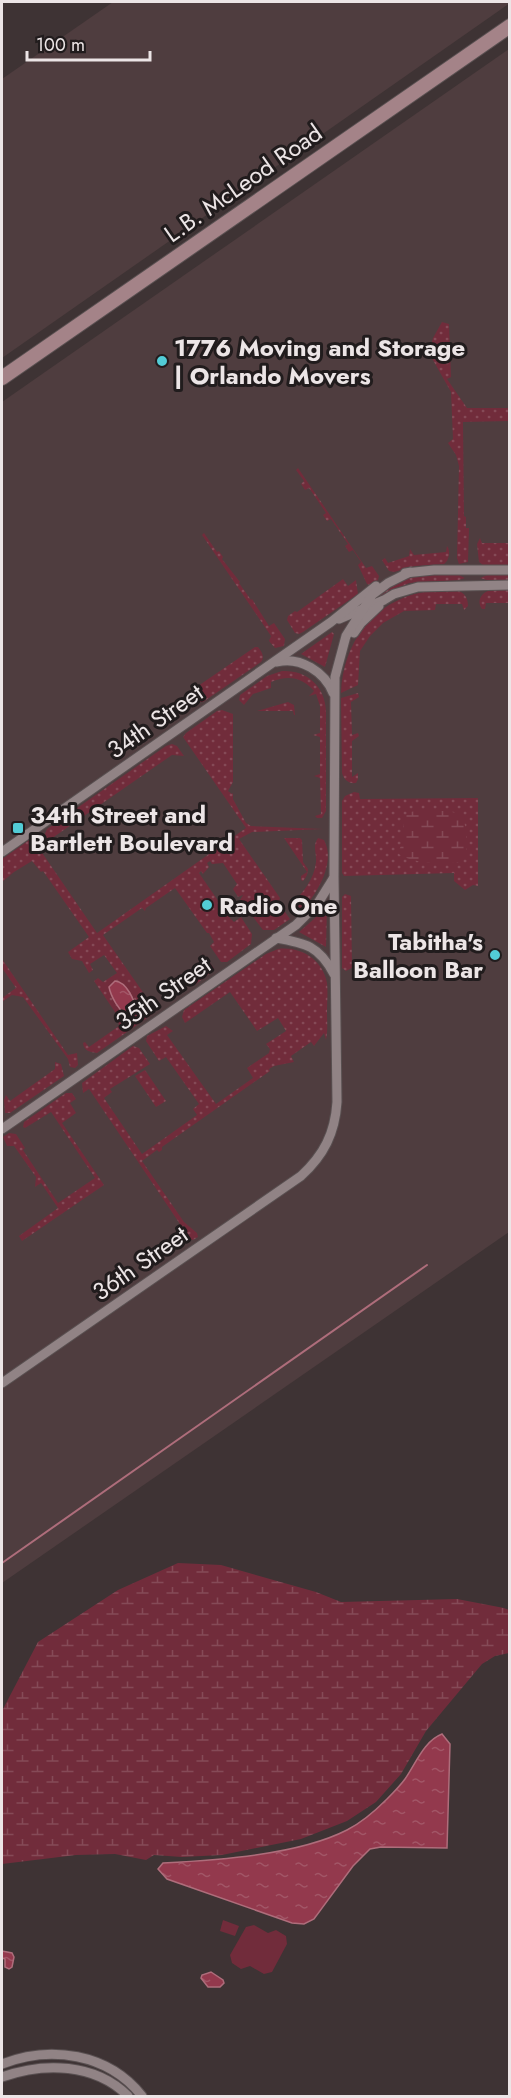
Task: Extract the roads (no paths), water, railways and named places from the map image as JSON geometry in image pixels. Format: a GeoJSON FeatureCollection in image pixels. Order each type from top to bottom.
{"type":"FeatureCollection","features":[{"type":"Feature","properties":{"kind":"street","name":"L.B. McLeod Road"},"geometry":{"type":"LineString","coordinates":[[2,378],[510,26]]}},
{"type":"Feature","properties":{"kind":"street","name":"34th Street"},"geometry":{"type":"LineString","coordinates":[[2,852],[331,622],[374,586],[410,572],[510,570]]}},
{"type":"Feature","properties":{"kind":"street","name":"34th Street"},"geometry":{"type":"LineString","coordinates":[[338,662],[346,636],[378,589],[410,572]]}},
{"type":"Feature","properties":{"kind":"street","name":"34th Street"},"geometry":{"type":"LineString","coordinates":[[331,622],[404,590],[418,587],[510,585]]}},
{"type":"Feature","properties":{"kind":"street"},"geometry":{"type":"LineString","coordinates":[[338,662],[361,623],[384,600]]}},
{"type":"Feature","properties":{"kind":"street"},"geometry":{"type":"LineString","coordinates":[[273,663],[291,661],[313,669],[329,684],[334,695]]}},
{"type":"Feature","properties":{"kind":"street","name":"36th Street"},"geometry":{"type":"LineString","coordinates":[[2,1383],[301,1176],[325,1148],[335,1119],[336,1102],[334,695],[338,662]]}},
{"type":"Feature","properties":{"kind":"street","name":"35th Street"},"geometry":{"type":"LineString","coordinates":[[2,1129],[308,914],[318,903],[334,877]]}},
{"type":"Feature","properties":{"kind":"street"},"geometry":{"type":"LineString","coordinates":[[276,938],[298,942],[318,951],[335,976]]}},
{"type":"Feature","properties":{"kind":"street"},"geometry":{"type":"LineString","coordinates":[[2,2064],[32,2055],[58,2053],[77,2056],[111,2070],[129,2083],[141,2097]]}},
{"type":"Feature","properties":{"kind":"street"},"geometry":{"type":"LineString","coordinates":[[2,2077],[37,2067],[62,2067],[74,2069],[114,2084],[128,2097]]}},
{"type":"Feature","properties":{"kind":"water"},"geometry":{"type":"Polygon","coordinates":[[[115,981],[123,985],[132,997],[137,1011],[133,1016],[127,1017],[113,999],[109,987],[115,981]]]}},
{"type":"Feature","properties":{"kind":"water"},"geometry":{"type":"Polygon","coordinates":[[[442,1734],[450,1744],[447,1848],[381,1847],[370,1849],[353,1866],[314,1919],[304,1924],[292,1923],[167,1879],[158,1869],[163,1863],[232,1858],[282,1851],[347,1830],[368,1816],[399,1787],[425,1747],[442,1734]]]}},
{"type":"Feature","properties":{"kind":"water"},"geometry":{"type":"Polygon","coordinates":[[[2,1951],[12,1953],[14,1957],[12,1967],[9,1969],[5,1967],[2,1951]]]}},
{"type":"Feature","properties":{"kind":"water"},"geometry":{"type":"Polygon","coordinates":[[[211,1972],[223,1980],[224,1983],[220,1987],[208,1987],[201,1978],[202,1975],[211,1972]]]}},
{"type":"Feature","properties":{"kind":"waterway"},"geometry":{"type":"LineString","coordinates":[[2,1563],[427,1265]]}},
{"type":"Feature","properties":{"kind":"place","name":"1776 Moving and Storage | Orlando Movers"},"geometry":{"type":"Point","coordinates":[162,361]}},
{"type":"Feature","properties":{"kind":"place","name":"34th Street and Bartlett Boulevard"},"geometry":{"type":"Point","coordinates":[18,828]}},
{"type":"Feature","properties":{"kind":"place","name":"Radio One"},"geometry":{"type":"Point","coordinates":[207,905]}},
{"type":"Feature","properties":{"kind":"place","name":"Tabitha's Balloon Bar"},"geometry":{"type":"Point","coordinates":[495,955]}}]}
